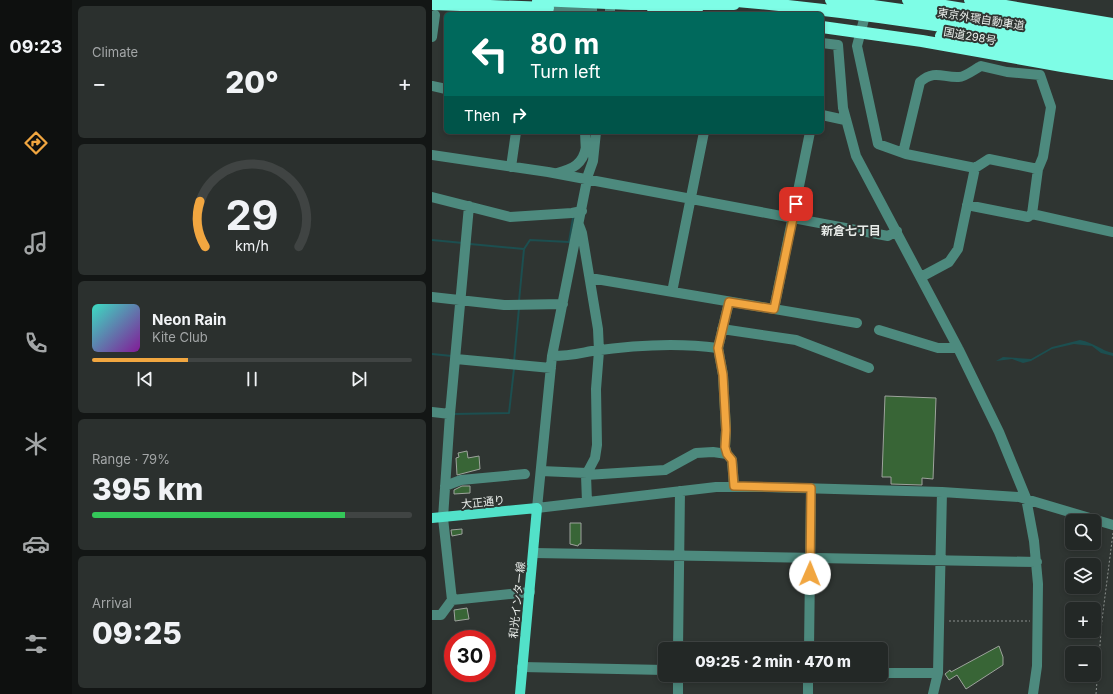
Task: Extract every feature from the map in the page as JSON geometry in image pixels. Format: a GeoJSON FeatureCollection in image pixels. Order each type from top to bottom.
{"type":"FeatureCollection","features":[{"type":"Feature","properties":{"kind":"highway"},"geometry":{"type":"LineString","coordinates":[[538,0],[631,4],[775,4]]}},
{"type":"Feature","properties":{"kind":"highway"},"geometry":{"type":"LineString","coordinates":[[667,0],[694,12]]}},
{"type":"Feature","properties":{"kind":"highway","name":"東京外環自動車道"},"geometry":{"type":"LineString","coordinates":[[726,0],[775,4],[932,24],[1113,54]]}},
{"type":"Feature","properties":{"kind":"highway","name":"東京外環自動車道"},"geometry":{"type":"LineString","coordinates":[[831,0],[1113,43]]}},
{"type":"Feature","properties":{"kind":"highway"},"geometry":{"type":"LineString","coordinates":[[908,0],[1113,33]]}},
{"type":"Feature","properties":{"kind":"highway"},"geometry":{"type":"LineString","coordinates":[[970,0],[1113,24]]}},
{"type":"Feature","properties":{"kind":"highway"},"geometry":{"type":"LineString","coordinates":[[592,8],[669,12]]}},
{"type":"Feature","properties":{"kind":"highway"},"geometry":{"type":"LineString","coordinates":[[433,12],[554,9]]}},
{"type":"Feature","properties":{"kind":"highway"},"geometry":{"type":"LineString","coordinates":[[824,22],[930,34],[1113,65]]}},
{"type":"Feature","properties":{"kind":"highway","name":"国道298号"},"geometry":{"type":"LineString","coordinates":[[824,27],[922,41],[1113,74]]}},
{"type":"Feature","properties":{"kind":"main road","name":"大正通り"},"geometry":{"type":"LineString","coordinates":[[432,518],[537,508]]}},
{"type":"Feature","properties":{"kind":"main road","name":"和光インター線"},"geometry":{"type":"LineString","coordinates":[[520,694],[537,508]]}},
{"type":"Feature","properties":{"kind":"street"},"geometry":{"type":"LineString","coordinates":[[868,0],[857,46],[878,144],[903,153],[974,168],[989,159],[1038,170]]}},
{"type":"Feature","properties":{"kind":"street"},"geometry":{"type":"LineString","coordinates":[[538,12],[554,9],[592,8]]}},
{"type":"Feature","properties":{"kind":"street"},"geometry":{"type":"LineString","coordinates":[[432,37],[433,12],[444,15]]}},
{"type":"Feature","properties":{"kind":"street"},"geometry":{"type":"LineString","coordinates":[[824,44],[838,45],[845,120],[856,156],[958,348],[999,432],[1026,498],[1031,520],[1037,562],[1037,666],[1033,694]]}},
{"type":"Feature","properties":{"kind":"street"},"geometry":{"type":"LineString","coordinates":[[903,153],[920,82],[926,77],[934,74],[960,77],[981,66],[1007,72],[1040,75],[1051,107],[1043,157],[1038,170],[1032,214]]}},
{"type":"Feature","properties":{"kind":"street"},"geometry":{"type":"LineString","coordinates":[[432,86],[444,89]]}},
{"type":"Feature","properties":{"kind":"street"},"geometry":{"type":"LineString","coordinates":[[824,115],[845,120]]}},
{"type":"Feature","properties":{"kind":"street"},"geometry":{"type":"LineString","coordinates":[[511,166],[516,134]]}},
{"type":"Feature","properties":{"kind":"street"},"geometry":{"type":"LineString","coordinates":[[586,134],[588,177]]}},
{"type":"Feature","properties":{"kind":"street"},"geometry":{"type":"LineString","coordinates":[[596,134],[593,161],[588,177],[552,356],[537,508],[734,486],[811,488],[942,492],[1026,498],[1042,505],[1113,525]]}},
{"type":"Feature","properties":{"kind":"street"},"geometry":{"type":"LineString","coordinates":[[672,292],[704,134]]}},
{"type":"Feature","properties":{"kind":"street"},"geometry":{"type":"LineString","coordinates":[[774,309],[810,134]]}},
{"type":"Feature","properties":{"kind":"street"},"geometry":{"type":"LineString","coordinates":[[555,174],[570,170],[578,165],[584,155],[586,147]]}},
{"type":"Feature","properties":{"kind":"street"},"geometry":{"type":"LineString","coordinates":[[432,155],[555,174],[588,177],[888,236],[896,231]]}},
{"type":"Feature","properties":{"kind":"street"},"geometry":{"type":"LineString","coordinates":[[921,277],[949,262],[958,249],[974,168]]}},
{"type":"Feature","properties":{"kind":"street"},"geometry":{"type":"LineString","coordinates":[[432,197],[510,216],[572,213],[582,211]]}},
{"type":"Feature","properties":{"kind":"street"},"geometry":{"type":"LineString","coordinates":[[967,205],[1028,217],[1032,214],[1113,232]]}},
{"type":"Feature","properties":{"kind":"street"},"geometry":{"type":"LineString","coordinates":[[432,615],[441,615],[452,600],[443,518],[450,414],[469,206]]}},
{"type":"Feature","properties":{"kind":"street"},"geometry":{"type":"LineString","coordinates":[[579,225],[582,233],[590,278],[598,329],[599,350],[596,395],[597,445],[595,458],[586,474],[587,502]]}},
{"type":"Feature","properties":{"kind":"street"},"geometry":{"type":"LineString","coordinates":[[590,278],[857,323]]}},
{"type":"Feature","properties":{"kind":"street"},"geometry":{"type":"LineString","coordinates":[[432,297],[504,305],[563,304]]}},
{"type":"Feature","properties":{"kind":"street"},"geometry":{"type":"LineString","coordinates":[[729,302],[718,348],[723,375],[726,430],[725,447],[727,454],[732,460],[734,486]]}},
{"type":"Feature","properties":{"kind":"street"},"geometry":{"type":"LineString","coordinates":[[722,329],[796,340],[869,368]]}},
{"type":"Feature","properties":{"kind":"street"},"geometry":{"type":"LineString","coordinates":[[879,330],[938,348],[958,348]]}},
{"type":"Feature","properties":{"kind":"street"},"geometry":{"type":"LineString","coordinates":[[552,356],[570,356],[599,350],[670,343],[718,348]]}},
{"type":"Feature","properties":{"kind":"street"},"geometry":{"type":"LineString","coordinates":[[456,359],[551,368]]}},
{"type":"Feature","properties":{"kind":"street"},"geometry":{"type":"LineString","coordinates":[[432,412],[450,414]]}},
{"type":"Feature","properties":{"kind":"street"},"geometry":{"type":"LineString","coordinates":[[541,471],[586,474],[665,470],[696,453],[713,452],[727,454]]}},
{"type":"Feature","properties":{"kind":"street"},"geometry":{"type":"LineString","coordinates":[[445,486],[461,480],[525,474]]}},
{"type":"Feature","properties":{"kind":"street"},"geometry":{"type":"LineString","coordinates":[[809,642],[811,488]]}},
{"type":"Feature","properties":{"kind":"street"},"geometry":{"type":"LineString","coordinates":[[678,642],[680,491]]}},
{"type":"Feature","properties":{"kind":"street"},"geometry":{"type":"LineString","coordinates":[[933,694],[938,673],[942,492]]}},
{"type":"Feature","properties":{"kind":"street"},"geometry":{"type":"LineString","coordinates":[[534,554],[1037,562]]}},
{"type":"Feature","properties":{"kind":"street"},"geometry":{"type":"LineString","coordinates":[[452,600],[530,592]]}},
{"type":"Feature","properties":{"kind":"street"},"geometry":{"type":"LineString","coordinates":[[522,667],[658,670]]}},
{"type":"Feature","properties":{"kind":"street"},"geometry":{"type":"LineString","coordinates":[[888,673],[938,673]]}},
{"type":"Feature","properties":{"kind":"street"},"geometry":{"type":"LineString","coordinates":[[678,682],[678,694]]}},
{"type":"Feature","properties":{"kind":"street"},"geometry":{"type":"LineString","coordinates":[[808,682],[808,694]]}},
{"type":"Feature","properties":{"kind":"path"},"geometry":{"type":"LineString","coordinates":[[1096,694],[1102,620],[1113,533]]}},
{"type":"Feature","properties":{"kind":"path"},"geometry":{"type":"LineString","coordinates":[[938,622],[1038,621]]}},
{"type":"Feature","properties":{"kind":"water"},"geometry":{"type":"Polygon","coordinates":[[[1080,340],[1113,353],[1113,356],[1101,353],[1092,346],[1074,344],[1052,349],[1031,361],[1023,363],[1012,359],[996,361],[1003,357],[1031,359],[1052,347],[1080,340]]]}},
{"type":"Feature","properties":{"kind":"building"},"geometry":{"type":"Polygon","coordinates":[[[885,396],[936,398],[933,479],[922,478],[922,485],[891,484],[891,477],[882,477],[885,396]]]}},
{"type":"Feature","properties":{"kind":"building"},"geometry":{"type":"Polygon","coordinates":[[[467,451],[468,458],[479,456],[480,469],[457,475],[456,458],[459,457],[458,453],[467,451]]]}},
{"type":"Feature","properties":{"kind":"building"},"geometry":{"type":"Polygon","coordinates":[[[462,486],[470,486],[470,493],[454,494],[454,490],[462,486]]]}},
{"type":"Feature","properties":{"kind":"building"},"geometry":{"type":"Polygon","coordinates":[[[570,523],[581,523],[581,544],[578,546],[570,544],[570,523]]]}},
{"type":"Feature","properties":{"kind":"building"},"geometry":{"type":"Polygon","coordinates":[[[462,529],[462,534],[452,536],[451,530],[462,529]]]}},
{"type":"Feature","properties":{"kind":"building"},"geometry":{"type":"Polygon","coordinates":[[[467,608],[469,619],[455,621],[454,610],[467,608]]]}},
{"type":"Feature","properties":{"kind":"building"},"geometry":{"type":"Polygon","coordinates":[[[999,646],[1003,657],[1003,665],[966,689],[957,675],[949,680],[945,674],[950,670],[951,672],[999,646]]]}},
{"type":"Feature","properties":{"kind":"waterway"},"geometry":{"type":"LineString","coordinates":[[519,301],[524,249],[530,240],[569,242],[573,218]]}},
{"type":"Feature","properties":{"kind":"waterway"},"geometry":{"type":"LineString","coordinates":[[432,240],[463,243]]}},
{"type":"Feature","properties":{"kind":"waterway"},"geometry":{"type":"LineString","coordinates":[[470,244],[524,249]]}},
{"type":"Feature","properties":{"kind":"waterway"},"geometry":{"type":"LineString","coordinates":[[514,362],[519,308]]}},
{"type":"Feature","properties":{"kind":"waterway"},"geometry":{"type":"LineString","coordinates":[[432,354],[452,356]]}},
{"type":"Feature","properties":{"kind":"waterway"},"geometry":{"type":"LineString","coordinates":[[454,414],[509,413],[514,369]]}},
{"type":"Feature","properties":{"kind":"district","name":"新倉七丁目"},"geometry":{"type":"Point","coordinates":[851,230]}},
{"type":"Feature","properties":{"kind":"route"},"geometry":{"type":"LineString","coordinates":[[796,204],[774,309],[729,302],[718,348],[723,375],[726,430],[725,447],[727,454],[732,460],[734,486],[811,488],[810,574]]}}]}
